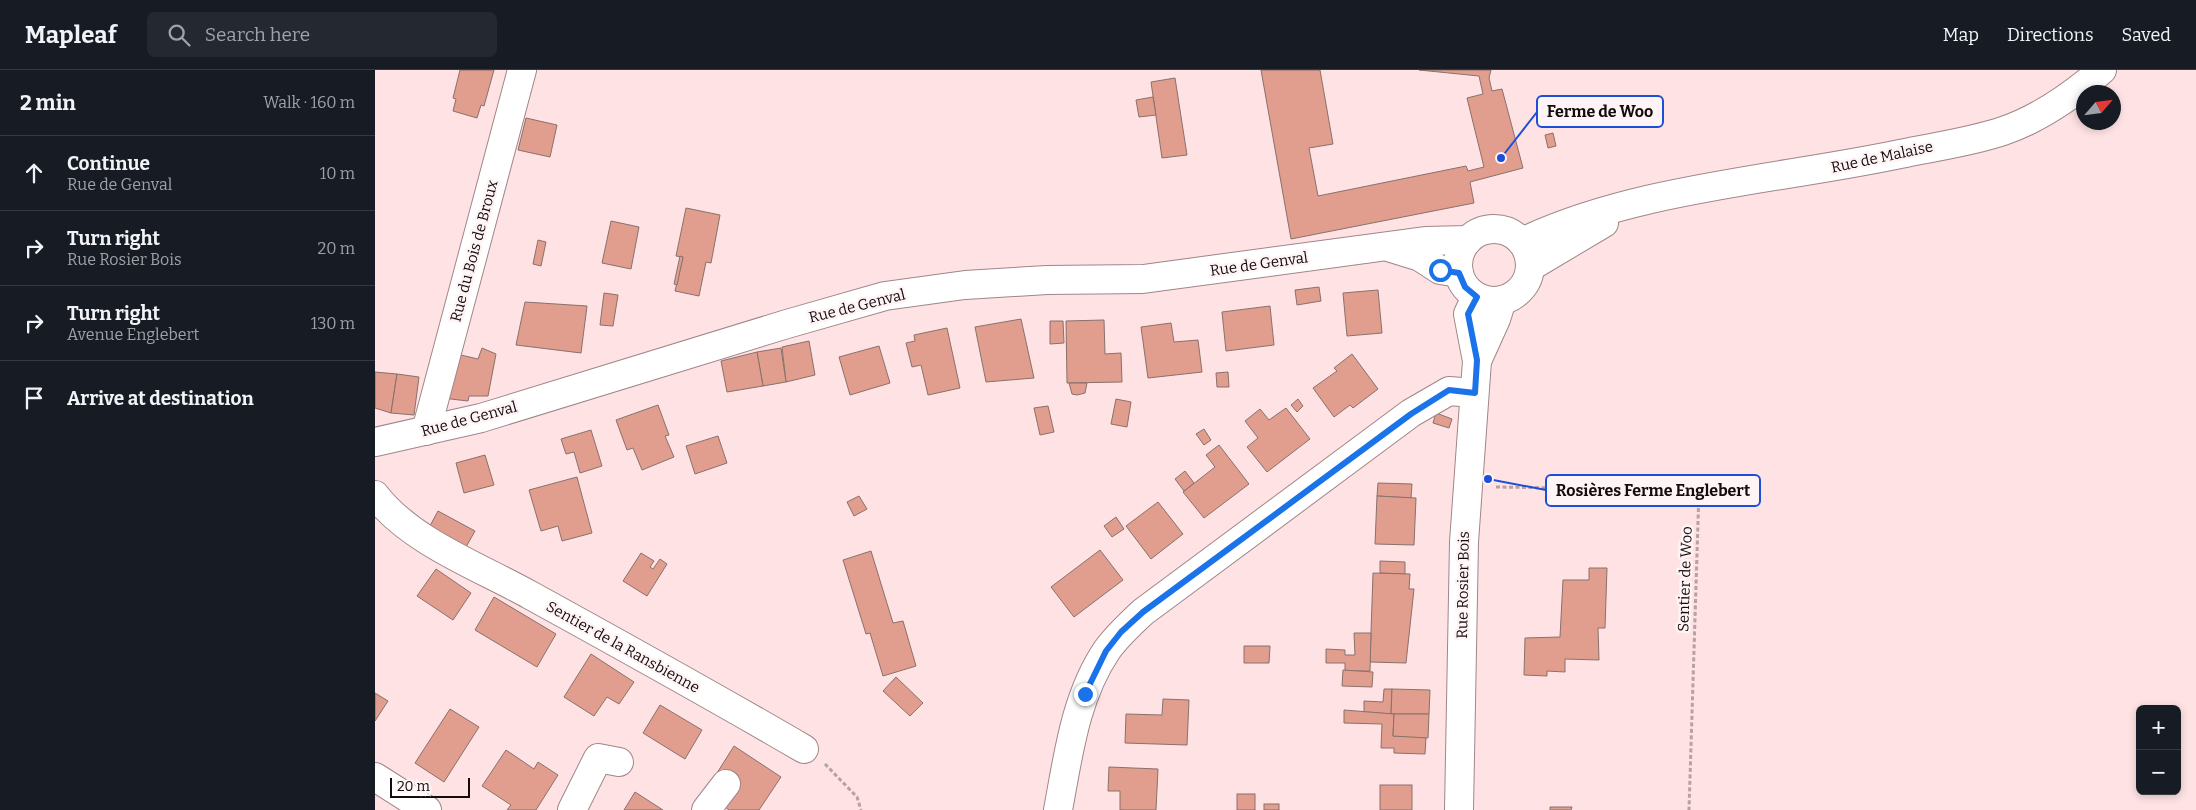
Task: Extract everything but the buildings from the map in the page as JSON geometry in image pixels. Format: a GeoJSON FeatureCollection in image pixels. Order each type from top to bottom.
{"type":"FeatureCollection","features":[{"type":"Feature","properties":{"kind":"street","name":"Rue du Bois de Broux"},"geometry":{"type":"LineString","coordinates":[[426,431],[522,70]]}},
{"type":"Feature","properties":{"kind":"street","name":"Rue de Malaise"},"geometry":{"type":"LineString","coordinates":[[1645,199],[1836,168],[2003,132],[2047,111],[2102,70]]}},
{"type":"Feature","properties":{"kind":"street"},"geometry":{"type":"LineString","coordinates":[[1468,240],[1459,255],[1459,273],[1465,287],[1489,299],[1513,296],[1522,289],[1531,267],[1528,254],[1521,242],[1560,226],[1645,199]]}},
{"type":"Feature","properties":{"kind":"street"},"geometry":{"type":"LineString","coordinates":[[1531,267],[1645,199]]}},
{"type":"Feature","properties":{"kind":"street","name":"Rue de Genval"},"geometry":{"type":"LineString","coordinates":[[375,442],[481,418],[787,324],[885,296],[965,285],[1011,282],[1143,280],[1425,241],[1468,240],[1477,233],[1489,230],[1501,230],[1512,234],[1521,242]]}},
{"type":"Feature","properties":{"kind":"street","name":"Rue de Genval"},"geometry":{"type":"LineString","coordinates":[[1385,246],[1419,257],[1440,270],[1459,273]]}},
{"type":"Feature","properties":{"kind":"street","name":"Rue Rosier Bois"},"geometry":{"type":"LineString","coordinates":[[1459,810],[1463,542],[1477,360],[1468,314],[1489,299]]}},
{"type":"Feature","properties":{"kind":"street"},"geometry":{"type":"LineString","coordinates":[[1058,810],[1070,746],[1085,694],[1106,651],[1121,632],[1143,612],[1411,414],[1449,390],[1475,393]]}},
{"type":"Feature","properties":{"kind":"street","name":"Sentier de la Ransbienne"},"geometry":{"type":"LineString","coordinates":[[375,495],[410,529],[433,543],[528,594],[804,749]]}},
{"type":"Feature","properties":{"kind":"street"},"geometry":{"type":"LineString","coordinates":[[572,810],[604,756]]}},
{"type":"Feature","properties":{"kind":"street"},"geometry":{"type":"LineString","coordinates":[[375,777],[427,810]]}},
{"type":"Feature","properties":{"kind":"street"},"geometry":{"type":"LineString","coordinates":[[706,810],[725,784]]}},
{"type":"Feature","properties":{"kind":"path","name":"Sentier de Woo"},"geometry":{"type":"LineString","coordinates":[[1468,487],[1699,490],[1689,810]]}},
{"type":"Feature","properties":{"kind":"path"},"geometry":{"type":"LineString","coordinates":[[804,749],[821,761],[857,797],[861,810]]}},
{"type":"Feature","properties":{"kind":"place","name":"Ferme de Woo"},"geometry":{"type":"Point","coordinates":[1501,158]}},
{"type":"Feature","properties":{"kind":"place","name":"Rosières Ferme Englebert"},"geometry":{"type":"Point","coordinates":[1488,479]}},
{"type":"Feature","properties":{"kind":"route"},"geometry":{"type":"LineString","coordinates":[[1085,694],[1106,651],[1121,632],[1143,612],[1411,414],[1449,390],[1475,393],[1477,360],[1468,314],[1477,297],[1465,287],[1459,273],[1440,270]]}}]}
